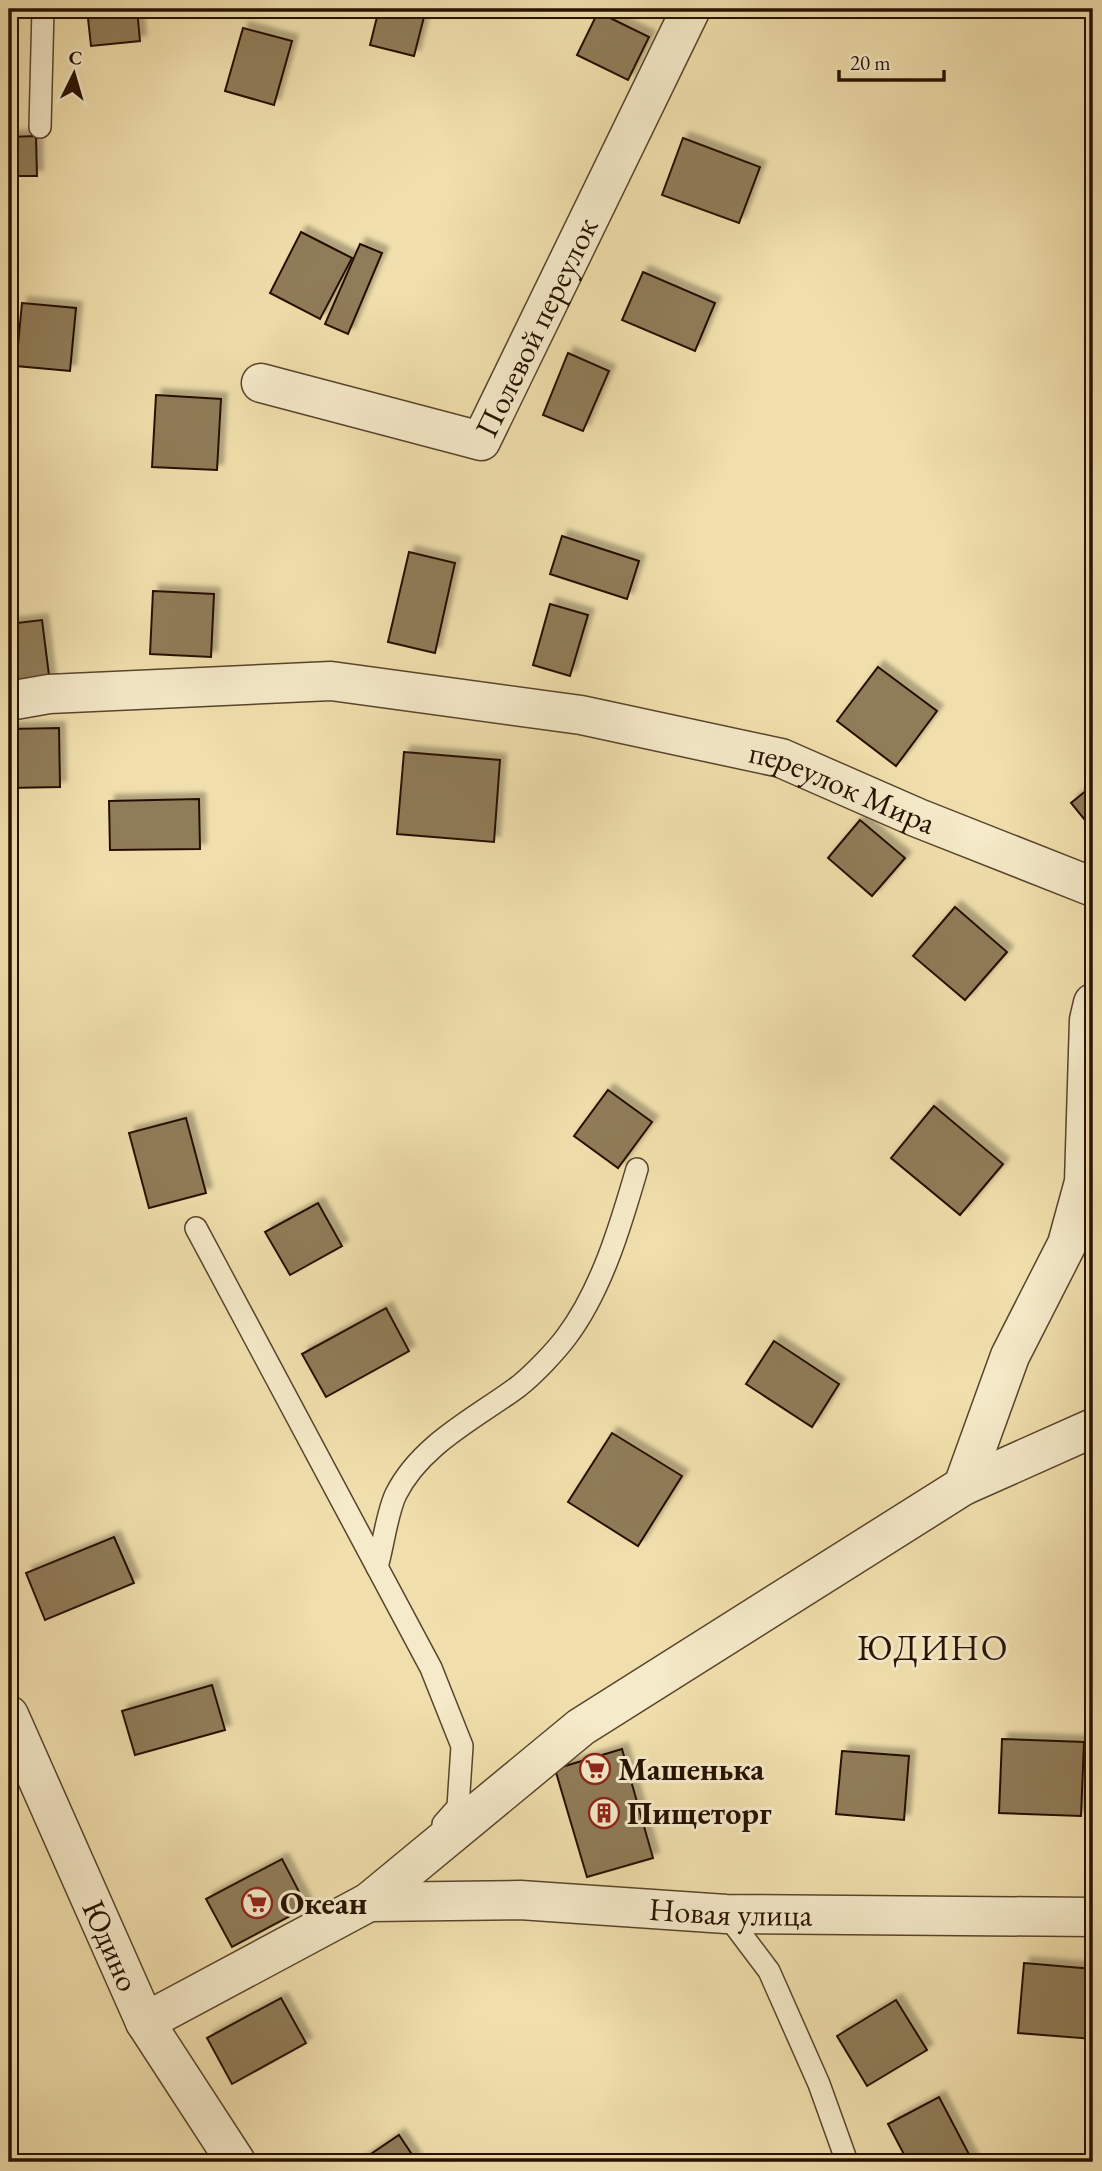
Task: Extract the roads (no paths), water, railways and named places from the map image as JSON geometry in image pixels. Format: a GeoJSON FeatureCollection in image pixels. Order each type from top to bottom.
{"type":"FeatureCollection","features":[{"type":"Feature","properties":{"kind":"street","name":"Полевой переулок"},"geometry":{"type":"LineString","coordinates":[[261,383],[481,441],[691,9]]}},
{"type":"Feature","properties":{"kind":"street","name":"переулок Мира"},"geometry":{"type":"LineString","coordinates":[[9,701],[48,694],[331,681],[581,715],[781,758],[918,818],[1093,887]]}},
{"type":"Feature","properties":{"kind":"street"},"geometry":{"type":"LineString","coordinates":[[963,1486],[1010,1356],[1067,1244],[1084,1182],[1089,1020],[1093,1003]]}},
{"type":"Feature","properties":{"kind":"street"},"geometry":{"type":"LineString","coordinates":[[145,2022],[369,1902],[581,1727],[963,1486],[1093,1428]]}},
{"type":"Feature","properties":{"kind":"street","name":"Юдино"},"geometry":{"type":"LineString","coordinates":[[9,1716],[145,2022],[236,2162]]}},
{"type":"Feature","properties":{"kind":"street","name":"Новая улица"},"geometry":{"type":"LineString","coordinates":[[369,1902],[520,1900],[726,1914],[1093,1917]]}},
{"type":"Feature","properties":{"kind":"lane"},"geometry":{"type":"LineString","coordinates":[[40,127],[43,9]]}},
{"type":"Feature","properties":{"kind":"lane"},"geometry":{"type":"LineString","coordinates":[[377,1567],[396,1495],[420,1460],[470,1418],[522,1384],[567,1335],[597,1284],[618,1233],[638,1169]]}},
{"type":"Feature","properties":{"kind":"lane"},"geometry":{"type":"LineString","coordinates":[[196,1228],[431,1668],[462,1746],[458,1807],[369,1902]]}},
{"type":"Feature","properties":{"kind":"lane"},"geometry":{"type":"LineString","coordinates":[[726,1914],[769,1971],[819,2084],[847,2162]]}},
{"type":"Feature","properties":{"kind":"place","name":"Машенька"},"geometry":{"type":"Point","coordinates":[595,1769]}},
{"type":"Feature","properties":{"kind":"place","name":"Пищеторг"},"geometry":{"type":"Point","coordinates":[604,1813]}},
{"type":"Feature","properties":{"kind":"place","name":"Океан"},"geometry":{"type":"Point","coordinates":[257,1903]}},
{"type":"Feature","properties":{"kind":"district","name":"ЮДИНО"},"geometry":{"type":"Point","coordinates":[933,1648]}}]}
